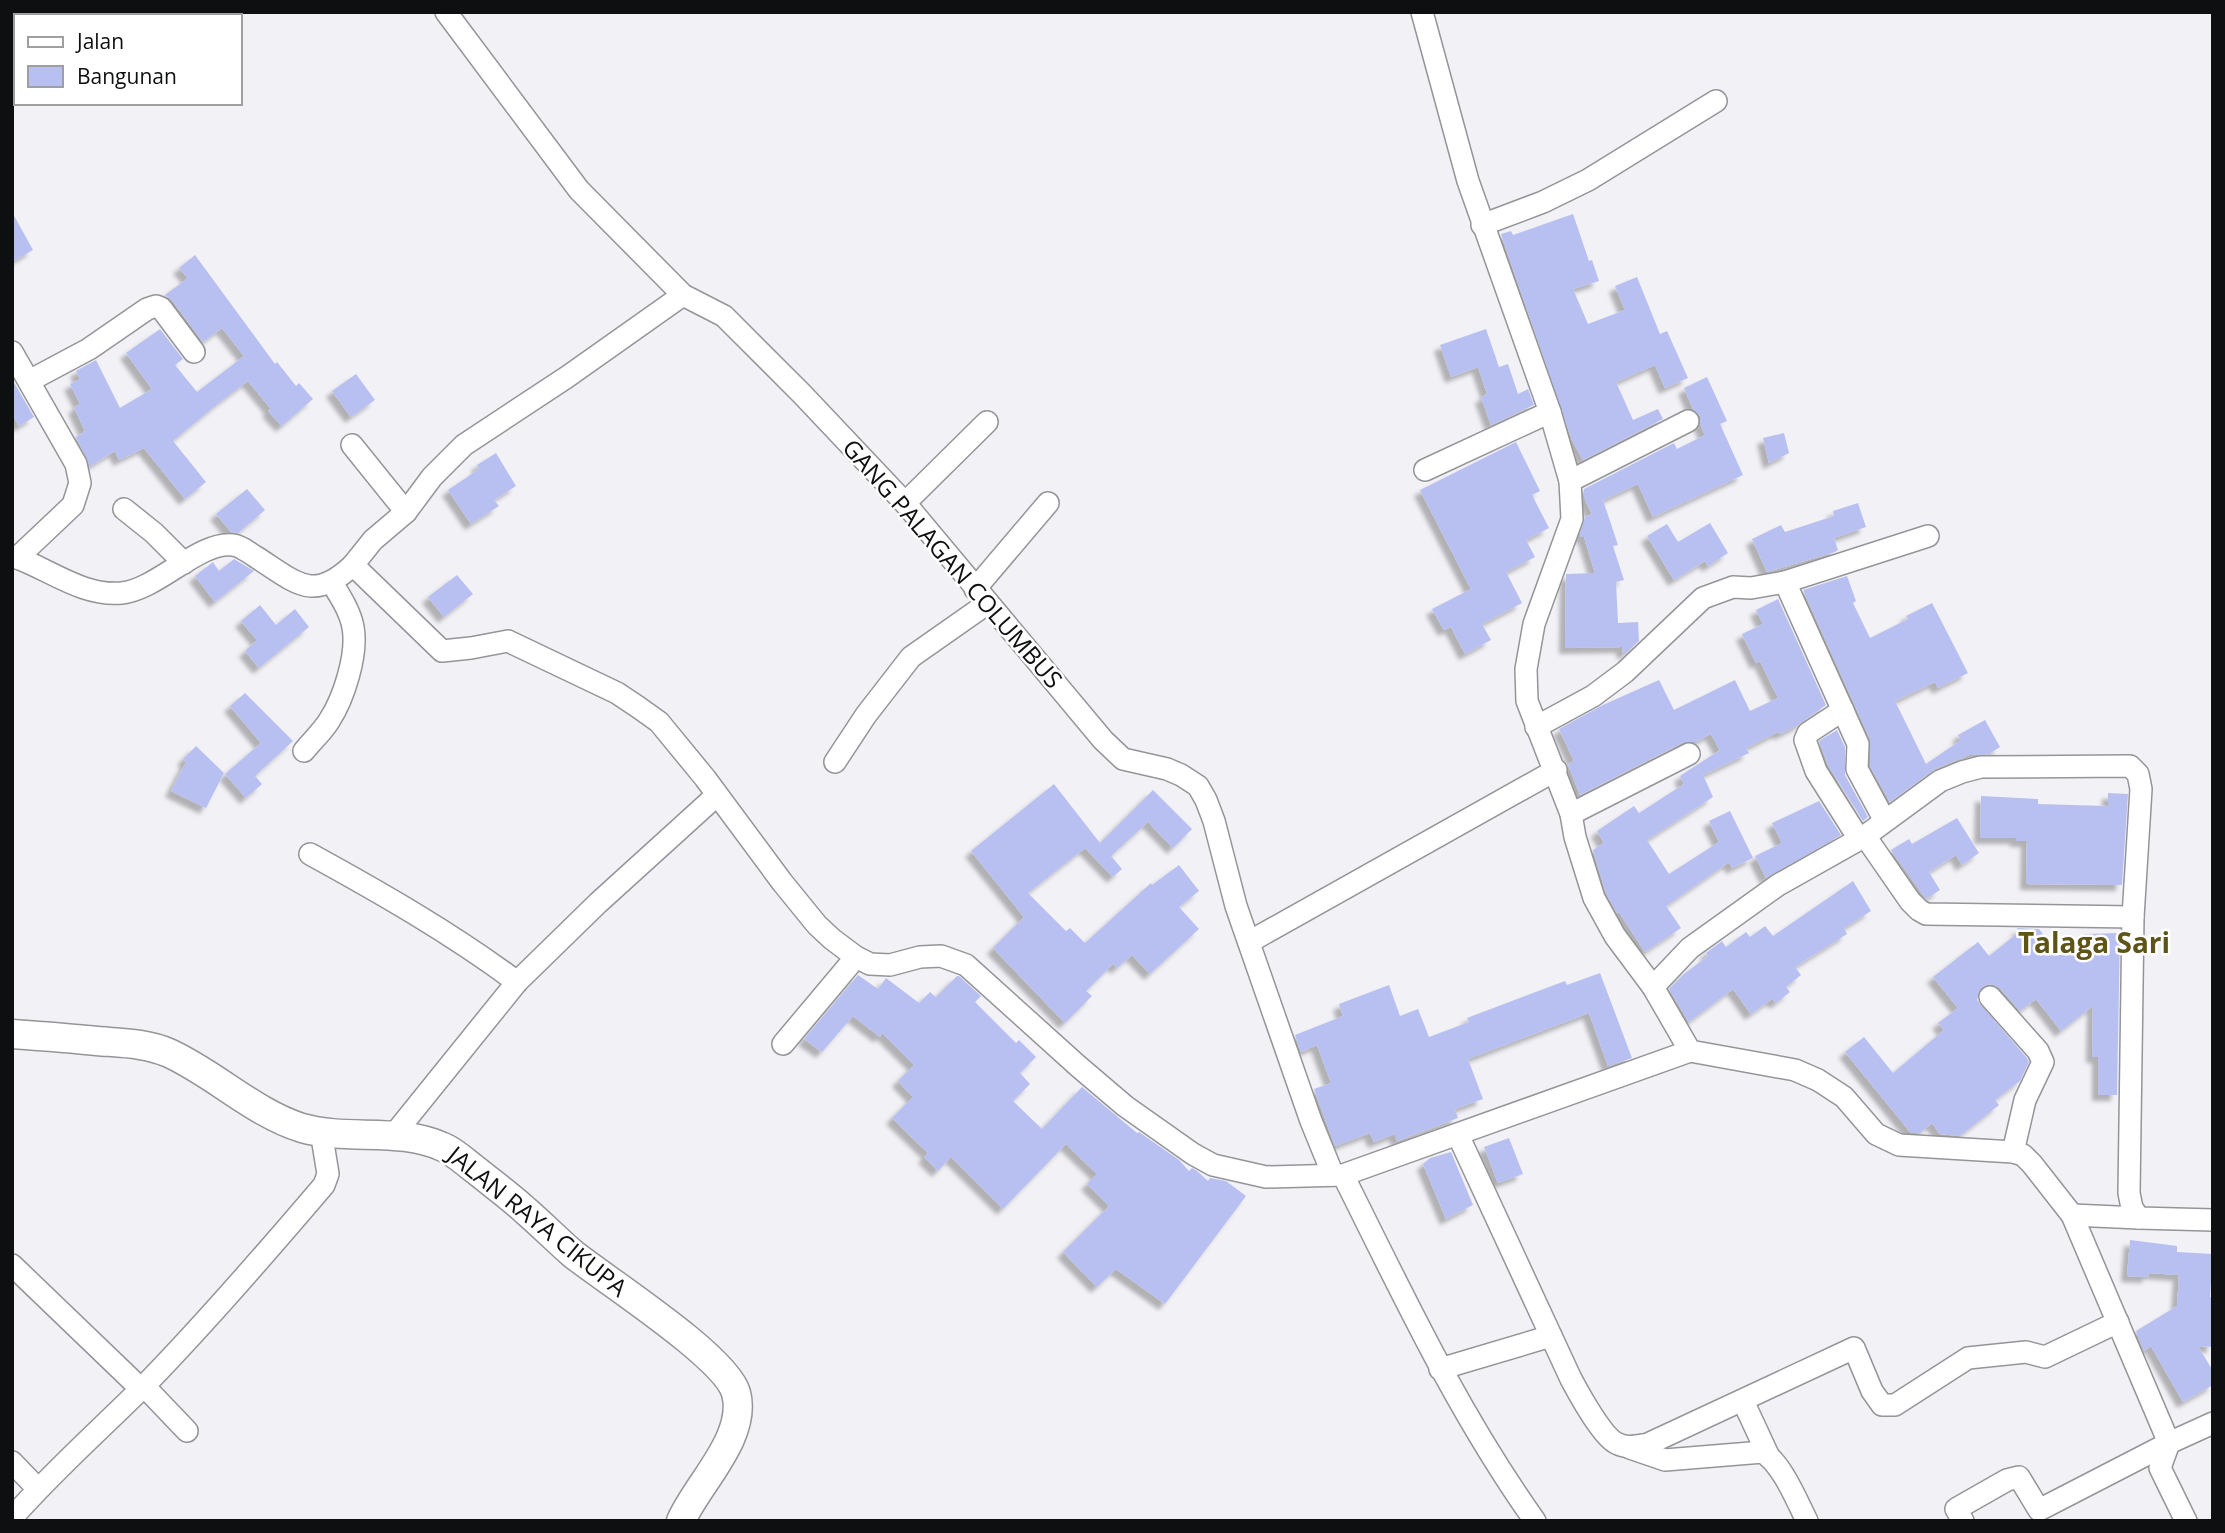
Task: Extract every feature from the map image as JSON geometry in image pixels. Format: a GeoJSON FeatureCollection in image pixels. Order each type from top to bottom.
{"type":"FeatureCollection","features":[{"type":"Feature","properties":{"kind":"main road","name":"JALAN RAYA CIKUPA"},"geometry":{"type":"LineString","coordinates":[[12,1034],[141,1044],[166,1051],[194,1065],[272,1114],[302,1127],[338,1135],[425,1139],[447,1148],[525,1210],[572,1253],[707,1356],[729,1379],[736,1391],[738,1404],[731,1437],[689,1503],[681,1521]]}},
{"type":"Feature","properties":{"kind":"street","name":"GANG PALAGAN COLUMBUS"},"geometry":{"type":"LineString","coordinates":[[446,12],[579,190],[683,295],[724,316],[905,503],[1103,740],[1124,759],[1167,769],[1198,786],[1214,821],[1227,878],[1311,1121],[1440,1369],[1506,1479],[1535,1521]]}},
{"type":"Feature","properties":{"kind":"street"},"geometry":{"type":"LineString","coordinates":[[1422,12],[1452,129],[1482,225],[1550,412],[1570,481],[1572,519],[1534,624],[1526,669],[1527,701],[1571,814],[1575,838],[1594,898],[1615,936],[1653,987],[1690,1051]]}},
{"type":"Feature","properties":{"kind":"street"},"geometry":{"type":"LineString","coordinates":[[1482,225],[1544,202],[1588,180],[1716,101]]}},
{"type":"Feature","properties":{"kind":"street"},"geometry":{"type":"LineString","coordinates":[[12,352],[76,464],[80,483],[73,505],[15,557],[94,591],[122,593],[144,587],[184,563],[214,549],[230,545],[240,547],[283,575],[308,586],[323,587],[353,565],[373,540],[406,512],[432,477],[464,445],[567,377],[683,295]]}},
{"type":"Feature","properties":{"kind":"street"},"geometry":{"type":"LineString","coordinates":[[29,381],[89,349],[156,306],[160,307],[194,352]]}},
{"type":"Feature","properties":{"kind":"street"},"geometry":{"type":"LineString","coordinates":[[1425,470],[1550,412]]}},
{"type":"Feature","properties":{"kind":"street"},"geometry":{"type":"LineString","coordinates":[[1570,481],[1688,421]]}},
{"type":"Feature","properties":{"kind":"street"},"geometry":{"type":"LineString","coordinates":[[905,503],[988,422]]}},
{"type":"Feature","properties":{"kind":"street"},"geometry":{"type":"LineString","coordinates":[[352,445],[406,512]]}},
{"type":"Feature","properties":{"kind":"street"},"geometry":{"type":"LineString","coordinates":[[835,762],[866,715],[911,657],[982,596],[1048,503]]}},
{"type":"Feature","properties":{"kind":"street"},"geometry":{"type":"LineString","coordinates":[[124,509],[154,533],[184,563]]}},
{"type":"Feature","properties":{"kind":"street"},"geometry":{"type":"LineString","coordinates":[[1536,727],[1593,696],[1625,672],[1703,598],[1733,587],[1751,588],[1785,582],[1928,536]]}},
{"type":"Feature","properties":{"kind":"street"},"geometry":{"type":"LineString","coordinates":[[353,565],[442,651],[508,641],[617,693],[659,722],[817,925],[856,957],[870,964],[890,964],[920,957],[941,956],[966,965],[1125,1106],[1213,1165],[1266,1177],[1338,1175],[1458,1135],[1690,1051],[1795,1070],[1818,1080],[1844,1097],[1876,1134],[1899,1145],[2013,1152],[2023,1156],[2072,1215],[2169,1443],[2160,1468],[2186,1521]]}},
{"type":"Feature","properties":{"kind":"street"},"geometry":{"type":"LineString","coordinates":[[1785,582],[1858,744],[1857,769],[1885,821]]}},
{"type":"Feature","properties":{"kind":"street"},"geometry":{"type":"LineString","coordinates":[[304,751],[329,721],[346,684],[354,641],[348,612],[332,583]]}},
{"type":"Feature","properties":{"kind":"street"},"geometry":{"type":"LineString","coordinates":[[1843,710],[1808,733],[1805,740],[1816,771],[1862,838],[1919,910],[1926,914],[2133,917]]}},
{"type":"Feature","properties":{"kind":"street"},"geometry":{"type":"LineString","coordinates":[[1571,814],[1689,754]]}},
{"type":"Feature","properties":{"kind":"street"},"geometry":{"type":"LineString","coordinates":[[1653,987],[1690,948],[1777,885],[1862,838],[1940,781],[1981,767],[2130,766],[2138,774],[2141,789],[2133,917],[2129,1193],[2132,1208],[2139,1217]]}},
{"type":"Feature","properties":{"kind":"street"},"geometry":{"type":"LineString","coordinates":[[1250,942],[1556,770]]}},
{"type":"Feature","properties":{"kind":"street"},"geometry":{"type":"LineString","coordinates":[[392,1137],[511,989],[598,903],[717,795]]}},
{"type":"Feature","properties":{"kind":"street"},"geometry":{"type":"LineString","coordinates":[[310,854],[388,897],[469,947],[511,989]]}},
{"type":"Feature","properties":{"kind":"street"},"geometry":{"type":"LineString","coordinates":[[783,1044],[856,957]]}},
{"type":"Feature","properties":{"kind":"street"},"geometry":{"type":"LineString","coordinates":[[1990,997],[2038,1051],[2043,1062],[2025,1100],[2013,1152]]}},
{"type":"Feature","properties":{"kind":"street"},"geometry":{"type":"LineString","coordinates":[[12,1518],[222,1305],[324,1185],[328,1174],[321,1131]]}},
{"type":"Feature","properties":{"kind":"street"},"geometry":{"type":"LineString","coordinates":[[1458,1135],[1571,1379],[1613,1442],[1665,1460],[1763,1452],[1769,1457]]}},
{"type":"Feature","properties":{"kind":"street"},"geometry":{"type":"LineString","coordinates":[[2072,1215],[2213,1220]]}},
{"type":"Feature","properties":{"kind":"street"},"geometry":{"type":"LineString","coordinates":[[12,1265],[187,1431]]}},
{"type":"Feature","properties":{"kind":"street"},"geometry":{"type":"LineString","coordinates":[[1630,1448],[1648,1444],[1854,1348],[1872,1391],[1882,1405],[1895,1405],[1968,1358],[2026,1352],[2045,1357],[2118,1322]]}},
{"type":"Feature","properties":{"kind":"street"},"geometry":{"type":"LineString","coordinates":[[1440,1369],[1551,1336]]}},
{"type":"Feature","properties":{"kind":"street"},"geometry":{"type":"LineString","coordinates":[[1743,1401],[1769,1457],[1793,1491],[1807,1521]]}},
{"type":"Feature","properties":{"kind":"street"},"geometry":{"type":"LineString","coordinates":[[1963,1521],[1956,1509],[2007,1480],[2019,1477],[2039,1510],[2213,1423]]}},
{"type":"Feature","properties":{"kind":"street"},"geometry":{"type":"LineString","coordinates":[[12,1462],[38,1489]]}},
{"type":"Feature","properties":{"kind":"building"},"geometry":{"type":"Polygon","coordinates":[[[12,212],[33,250],[12,262],[12,212]]]}},
{"type":"Feature","properties":{"kind":"building"},"geometry":{"type":"Polygon","coordinates":[[[1573,214],[1599,281],[1573,289],[1588,324],[1625,310],[1615,286],[1637,277],[1660,334],[1667,331],[1688,378],[1665,388],[1655,365],[1616,382],[1633,420],[1658,409],[1663,419],[1583,460],[1572,440],[1501,234],[1511,231],[1513,235],[1573,214]]]}},
{"type":"Feature","properties":{"kind":"building"},"geometry":{"type":"Polygon","coordinates":[[[195,255],[275,364],[277,362],[296,386],[299,383],[313,399],[282,426],[268,411],[271,409],[248,381],[220,402],[173,441],[206,482],[185,499],[144,448],[119,460],[115,451],[90,466],[76,437],[85,431],[74,407],[80,404],[70,384],[80,379],[76,371],[96,360],[120,408],[152,389],[126,353],[160,329],[183,359],[175,365],[197,392],[244,356],[222,328],[203,342],[172,300],[165,295],[188,278],[179,268],[195,255]]]}},
{"type":"Feature","properties":{"kind":"building"},"geometry":{"type":"Polygon","coordinates":[[[1486,329],[1499,367],[1508,364],[1518,394],[1528,389],[1534,405],[1491,425],[1481,397],[1487,394],[1478,367],[1451,377],[1440,345],[1486,329]]]}},
{"type":"Feature","properties":{"kind":"building"},"geometry":{"type":"Polygon","coordinates":[[[356,374],[375,400],[351,417],[332,391],[356,374]]]}},
{"type":"Feature","properties":{"kind":"building"},"geometry":{"type":"Polygon","coordinates":[[[1707,377],[1727,421],[1720,424],[1743,475],[1653,517],[1638,484],[1603,500],[1618,545],[1613,546],[1624,580],[1616,582],[1618,623],[1638,622],[1639,641],[1626,653],[1623,653],[1622,647],[1565,648],[1566,574],[1595,573],[1584,537],[1580,534],[1585,517],[1592,514],[1584,497],[1584,489],[1674,443],[1677,449],[1705,435],[1700,416],[1693,409],[1684,388],[1707,377]]]}},
{"type":"Feature","properties":{"kind":"building"},"geometry":{"type":"Polygon","coordinates":[[[12,379],[34,417],[19,426],[12,414],[12,379]]]}},
{"type":"Feature","properties":{"kind":"building"},"geometry":{"type":"Polygon","coordinates":[[[1784,433],[1789,453],[1769,463],[1763,438],[1784,433]]]}},
{"type":"Feature","properties":{"kind":"building"},"geometry":{"type":"Polygon","coordinates":[[[1516,442],[1540,491],[1532,495],[1549,528],[1526,540],[1535,557],[1506,572],[1522,603],[1482,624],[1491,640],[1465,654],[1451,627],[1444,630],[1432,609],[1471,589],[1420,490],[1516,442]]]}},
{"type":"Feature","properties":{"kind":"building"},"geometry":{"type":"Polygon","coordinates":[[[496,453],[516,486],[494,500],[499,506],[471,524],[448,490],[479,469],[477,465],[496,453]]]}},
{"type":"Feature","properties":{"kind":"building"},"geometry":{"type":"Polygon","coordinates":[[[247,489],[265,510],[238,533],[231,532],[216,514],[247,489]]]}},
{"type":"Feature","properties":{"kind":"building"},"geometry":{"type":"Polygon","coordinates":[[[1858,503],[1866,527],[1834,538],[1838,550],[1767,572],[1752,539],[1781,525],[1785,532],[1834,516],[1833,511],[1858,503]]]}},
{"type":"Feature","properties":{"kind":"building"},"geometry":{"type":"Polygon","coordinates":[[[1710,523],[1728,553],[1708,566],[1705,561],[1674,580],[1647,536],[1667,524],[1678,542],[1710,523]]]}},
{"type":"Feature","properties":{"kind":"building"},"geometry":{"type":"Polygon","coordinates":[[[234,559],[254,571],[215,602],[195,576],[213,562],[219,571],[234,559]]]}},
{"type":"Feature","properties":{"kind":"building"},"geometry":{"type":"Polygon","coordinates":[[[457,575],[473,594],[444,617],[428,597],[457,575]]]}},
{"type":"Feature","properties":{"kind":"building"},"geometry":{"type":"Polygon","coordinates":[[[1847,576],[1856,601],[1853,603],[1870,638],[1908,619],[1906,616],[1932,603],[1968,673],[1938,688],[1935,682],[1895,701],[1926,764],[1961,740],[1958,735],[1985,720],[2000,747],[1989,754],[1969,755],[1935,769],[1890,802],[1870,766],[1870,739],[1803,590],[1847,576]]]}},
{"type":"Feature","properties":{"kind":"building"},"geometry":{"type":"Polygon","coordinates":[[[1778,599],[1826,705],[1798,725],[1746,748],[1749,753],[1703,775],[1713,797],[1647,840],[1669,874],[1719,842],[1709,821],[1730,811],[1753,858],[1732,868],[1729,862],[1666,906],[1681,928],[1645,952],[1606,893],[1593,850],[1604,843],[1597,831],[1634,806],[1639,813],[1684,784],[1680,776],[1720,750],[1711,734],[1695,742],[1684,742],[1580,795],[1568,764],[1574,761],[1559,729],[1603,705],[1659,680],[1674,710],[1735,680],[1750,711],[1778,698],[1760,661],[1756,663],[1742,634],[1763,624],[1756,610],[1778,599]]]}},
{"type":"Feature","properties":{"kind":"building"},"geometry":{"type":"Polygon","coordinates":[[[260,605],[276,625],[295,609],[309,627],[259,668],[245,651],[257,640],[241,621],[260,605]]]}},
{"type":"Feature","properties":{"kind":"building"},"geometry":{"type":"Polygon","coordinates":[[[245,693],[293,741],[255,776],[262,784],[246,798],[225,774],[261,743],[230,706],[245,693]]]}},
{"type":"Feature","properties":{"kind":"building"},"geometry":{"type":"Polygon","coordinates":[[[1837,730],[1845,747],[1845,775],[1868,817],[1863,821],[1828,765],[1819,741],[1837,730]]]}},
{"type":"Feature","properties":{"kind":"building"},"geometry":{"type":"Polygon","coordinates":[[[196,746],[224,773],[206,808],[171,791],[186,762],[183,759],[196,746]]]}},
{"type":"Feature","properties":{"kind":"building"},"geometry":{"type":"Polygon","coordinates":[[[1054,784],[1100,843],[1153,790],[1192,829],[1173,848],[1148,822],[1111,856],[1122,869],[1113,877],[1085,848],[1028,893],[1066,931],[1070,928],[1085,943],[1151,883],[1152,885],[1179,865],[1199,891],[1179,907],[1199,929],[1150,974],[1132,955],[1117,968],[1113,964],[1086,991],[1092,996],[1065,1023],[993,948],[1024,917],[971,851],[1054,784]]]}},
{"type":"Feature","properties":{"kind":"building"},"geometry":{"type":"Polygon","coordinates":[[[2108,793],[2128,794],[2122,885],[2026,884],[2027,841],[2016,841],[2016,838],[1980,838],[1981,796],[2038,799],[2038,804],[2108,806],[2108,793]]]}},
{"type":"Feature","properties":{"kind":"building"},"geometry":{"type":"Polygon","coordinates":[[[1819,801],[1841,835],[1766,878],[1755,856],[1782,843],[1772,823],[1819,801]]]}},
{"type":"Feature","properties":{"kind":"building"},"geometry":{"type":"Polygon","coordinates":[[[1957,818],[1979,853],[1962,865],[1956,855],[1929,872],[1940,890],[1926,899],[1891,850],[1909,839],[1912,844],[1957,818]]]}},
{"type":"Feature","properties":{"kind":"building"},"geometry":{"type":"Polygon","coordinates":[[[1853,881],[1871,911],[1844,928],[1847,934],[1795,967],[1801,975],[1786,987],[1790,992],[1776,1003],[1772,999],[1751,1014],[1733,989],[1689,1022],[1669,989],[1708,956],[1706,953],[1722,941],[1726,947],[1746,932],[1750,937],[1765,926],[1773,936],[1853,881]]]}},
{"type":"Feature","properties":{"kind":"building"},"geometry":{"type":"Polygon","coordinates":[[[2017,928],[2039,929],[2059,955],[2084,955],[2084,934],[2120,933],[2117,1095],[2098,1095],[2098,1057],[2092,1057],[2093,1006],[2061,1031],[2036,999],[2020,1011],[2000,988],[1988,984],[1981,988],[1977,1000],[2027,1058],[2029,1062],[2020,1081],[1995,1100],[1999,1105],[1960,1136],[1940,1134],[1932,1123],[1920,1133],[1911,1133],[1845,1052],[1864,1037],[1893,1073],[1944,1030],[1938,1023],[1958,1008],[1933,977],[1978,942],[1989,956],[2019,932],[2017,928]]]}},
{"type":"Feature","properties":{"kind":"building"},"geometry":{"type":"Polygon","coordinates":[[[1600,973],[1632,1058],[1608,1066],[1589,1013],[1468,1059],[1483,1099],[1455,1109],[1458,1118],[1397,1141],[1395,1134],[1374,1142],[1370,1133],[1335,1146],[1314,1089],[1331,1083],[1317,1045],[1301,1052],[1295,1035],[1343,1016],[1339,1004],[1389,985],[1400,1016],[1418,1009],[1429,1037],[1469,1022],[1467,1018],[1565,981],[1567,985],[1600,973]]]}},
{"type":"Feature","properties":{"kind":"building"},"geometry":{"type":"Polygon","coordinates":[[[858,975],[878,989],[886,978],[919,1003],[930,992],[936,997],[959,976],[981,996],[975,1002],[1016,1043],[1019,1040],[1036,1057],[1020,1073],[1030,1084],[1013,1101],[1042,1129],[1082,1087],[1137,1133],[1179,1160],[1189,1171],[1192,1168],[1208,1181],[1210,1178],[1226,1181],[1246,1196],[1165,1304],[1116,1269],[1097,1287],[1063,1252],[1109,1206],[1087,1184],[1097,1174],[1066,1144],[1003,1209],[951,1157],[938,1171],[924,1157],[928,1153],[892,1118],[913,1097],[898,1081],[914,1065],[882,1033],[880,1037],[853,1016],[822,1052],[804,1039],[858,975]]]}},
{"type":"Feature","properties":{"kind":"building"},"geometry":{"type":"Polygon","coordinates":[[[1509,1138],[1523,1174],[1498,1183],[1484,1147],[1509,1138]]]}},
{"type":"Feature","properties":{"kind":"building"},"geometry":{"type":"Polygon","coordinates":[[[1451,1152],[1473,1205],[1446,1219],[1423,1164],[1430,1158],[1451,1152]]]}},
{"type":"Feature","properties":{"kind":"building"},"geometry":{"type":"Polygon","coordinates":[[[2130,1240],[2177,1246],[2177,1252],[2213,1254],[2210,1297],[2213,1297],[2213,1347],[2198,1346],[2213,1371],[2213,1385],[2183,1402],[2151,1346],[2144,1351],[2136,1331],[2177,1306],[2179,1275],[2149,1273],[2148,1277],[2127,1276],[2130,1240]]]}},
{"type":"Feature","properties":{"kind":"district","name":"Talaga Sari"},"geometry":{"type":"Point","coordinates":[2094,943]}}]}
